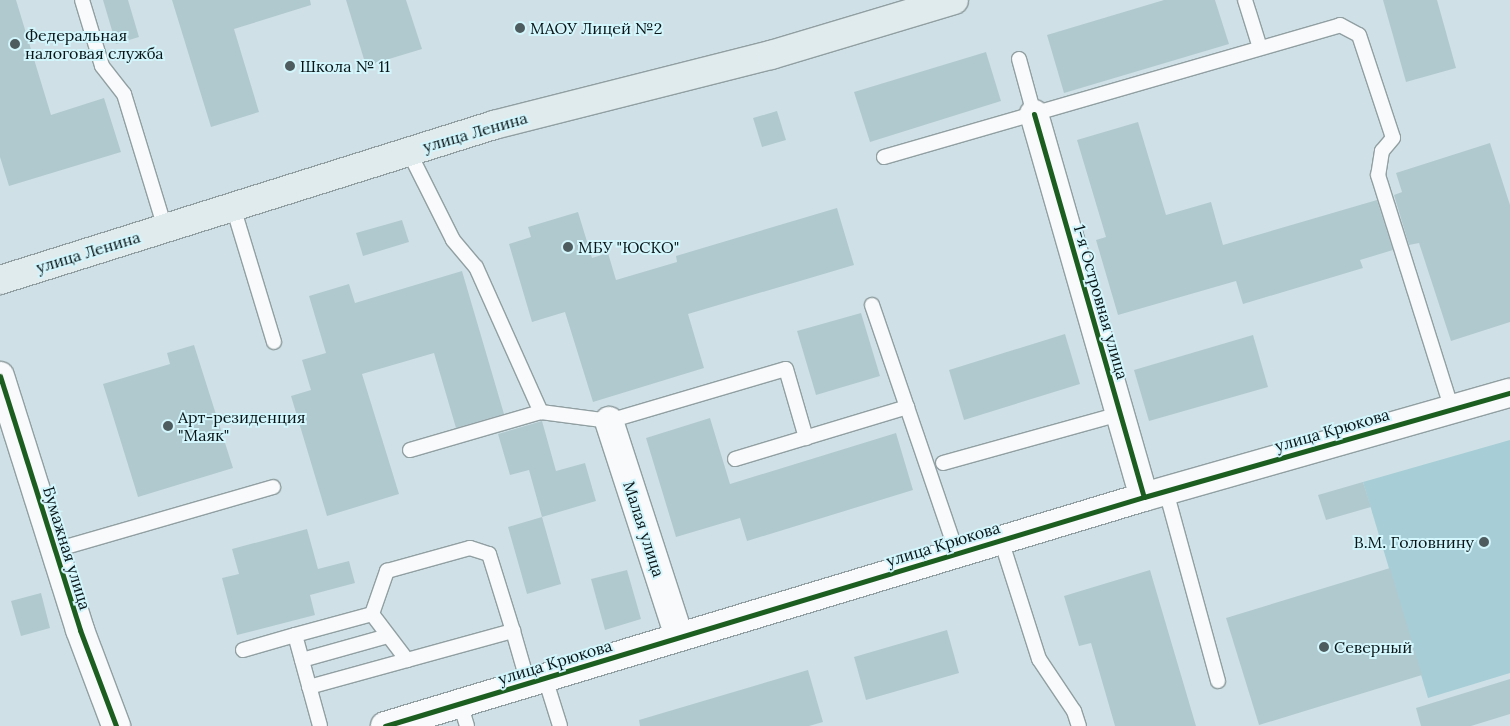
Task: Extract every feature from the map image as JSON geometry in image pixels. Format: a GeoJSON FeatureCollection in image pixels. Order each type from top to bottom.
{"type":"FeatureCollection","features":[{"type":"Feature","properties":{"kind":"main road","name":"улица Ленина"},"geometry":{"type":"LineString","coordinates":[[0,280],[494,125],[771,55],[954,0]]}},
{"type":"Feature","properties":{"kind":"street","name":"1-я Островная улица"},"geometry":{"type":"LineString","coordinates":[[1034,114],[1120,414],[1155,494]]}},
{"type":"Feature","properties":{"kind":"street","name":"Бумажная улица"},"geometry":{"type":"LineString","coordinates":[[0,376],[80,630],[116,726]]}},
{"type":"Feature","properties":{"kind":"street","name":"улица Крюкова"},"geometry":{"type":"LineString","coordinates":[[385,726],[464,715],[536,680],[1155,494],[1510,393]]}},
{"type":"Feature","properties":{"kind":"street","name":"Малая улица"},"geometry":{"type":"LineString","coordinates":[[609,421],[679,637]]}},
{"type":"Feature","properties":{"kind":"lane"},"geometry":{"type":"LineString","coordinates":[[82,0],[102,66],[124,94],[165,228]]}},
{"type":"Feature","properties":{"kind":"lane"},"geometry":{"type":"LineString","coordinates":[[1245,0],[1260,48]]}},
{"type":"Feature","properties":{"kind":"lane"},"geometry":{"type":"LineString","coordinates":[[884,157],[1340,25],[1359,35],[1393,138],[1382,151],[1378,175],[1452,409]]}},
{"type":"Feature","properties":{"kind":"lane"},"geometry":{"type":"LineString","coordinates":[[1019,60],[1034,114]]}},
{"type":"Feature","properties":{"kind":"lane"},"geometry":{"type":"LineString","coordinates":[[409,152],[453,240],[476,267],[541,412]]}},
{"type":"Feature","properties":{"kind":"lane"},"geometry":{"type":"LineString","coordinates":[[233,206],[274,342]]}},
{"type":"Feature","properties":{"kind":"lane"},"geometry":{"type":"LineString","coordinates":[[872,305],[957,553]]}},
{"type":"Feature","properties":{"kind":"lane"},"geometry":{"type":"LineString","coordinates":[[410,450],[541,412],[609,421],[786,369],[806,438]]}},
{"type":"Feature","properties":{"kind":"lane"},"geometry":{"type":"LineString","coordinates":[[734,459],[907,407]]}},
{"type":"Feature","properties":{"kind":"lane"},"geometry":{"type":"LineString","coordinates":[[943,463],[1120,414]]}},
{"type":"Feature","properties":{"kind":"lane"},"geometry":{"type":"LineString","coordinates":[[55,550],[273,487]]}},
{"type":"Feature","properties":{"kind":"lane"},"geometry":{"type":"LineString","coordinates":[[1155,494],[1218,681]]}},
{"type":"Feature","properties":{"kind":"lane"},"geometry":{"type":"LineString","coordinates":[[1001,540],[1039,659],[1074,711],[1079,726]]}},
{"type":"Feature","properties":{"kind":"lane"},"geometry":{"type":"LineString","coordinates":[[372,614],[388,571],[470,548],[489,554],[513,630],[560,726]]}},
{"type":"Feature","properties":{"kind":"lane"},"geometry":{"type":"LineString","coordinates":[[243,650],[372,614]]}},
{"type":"Feature","properties":{"kind":"lane"},"geometry":{"type":"LineString","coordinates":[[372,614],[407,660]]}},
{"type":"Feature","properties":{"kind":"lane"},"geometry":{"type":"LineString","coordinates":[[309,687],[513,630]]}},
{"type":"Feature","properties":{"kind":"lane"},"geometry":{"type":"LineString","coordinates":[[295,635],[320,726]]}},
{"type":"Feature","properties":{"kind":"lane"},"geometry":{"type":"LineString","coordinates":[[302,660],[388,636]]}},
{"type":"Feature","properties":{"kind":"shaded area"},"geometry":{"type":"Polygon","coordinates":[[[1510,440],[1510,673],[1428,698],[1363,482],[1510,440]]]}},
{"type":"Feature","properties":{"kind":"building"},"geometry":{"type":"Polygon","coordinates":[[[0,0],[16,0],[51,115],[104,98],[121,152],[9,186],[0,157],[0,0]]]}},
{"type":"Feature","properties":{"kind":"building"},"geometry":{"type":"Polygon","coordinates":[[[103,0],[128,0],[139,37],[116,44],[103,0]]]}},
{"type":"Feature","properties":{"kind":"building"},"geometry":{"type":"Polygon","coordinates":[[[172,0],[310,0],[311,5],[234,29],[259,112],[211,127],[172,0]]]}},
{"type":"Feature","properties":{"kind":"building"},"geometry":{"type":"Polygon","coordinates":[[[346,0],[406,0],[422,49],[366,66],[346,0]]]}},
{"type":"Feature","properties":{"kind":"building"},"geometry":{"type":"Polygon","coordinates":[[[1164,0],[1215,0],[1229,44],[1064,93],[1047,35],[1164,0]]]}},
{"type":"Feature","properties":{"kind":"building"},"geometry":{"type":"Polygon","coordinates":[[[1383,0],[1437,0],[1456,68],[1406,82],[1383,0]]]}},
{"type":"Feature","properties":{"kind":"building"},"geometry":{"type":"Polygon","coordinates":[[[986,52],[1001,101],[870,142],[854,92],[986,52]]]}},
{"type":"Feature","properties":{"kind":"building"},"geometry":{"type":"Polygon","coordinates":[[[777,111],[786,140],[762,147],[753,118],[777,111]]]}},
{"type":"Feature","properties":{"kind":"building"},"geometry":{"type":"Polygon","coordinates":[[[1138,122],[1166,215],[1211,202],[1223,245],[1377,200],[1393,250],[1360,260],[1363,268],[1243,304],[1236,281],[1118,315],[1096,240],[1106,237],[1077,140],[1138,122]]]}},
{"type":"Feature","properties":{"kind":"building"},"geometry":{"type":"Polygon","coordinates":[[[1490,143],[1510,205],[1510,322],[1451,341],[1419,243],[1409,245],[1394,195],[1402,192],[1396,173],[1490,143]]]}},
{"type":"Feature","properties":{"kind":"building"},"geometry":{"type":"Polygon","coordinates":[[[837,208],[854,265],[688,314],[704,368],[593,402],[565,312],[532,322],[509,244],[531,237],[528,227],[578,212],[592,258],[608,253],[616,280],[677,262],[676,256],[837,208]]]}},
{"type":"Feature","properties":{"kind":"building"},"geometry":{"type":"Polygon","coordinates":[[[402,220],[409,242],[363,256],[356,233],[402,220]]]}},
{"type":"Feature","properties":{"kind":"building"},"geometry":{"type":"Polygon","coordinates":[[[462,271],[504,414],[456,428],[434,353],[362,374],[399,494],[327,516],[291,396],[311,390],[302,360],[326,353],[309,296],[349,284],[355,303],[462,271]]]}},
{"type":"Feature","properties":{"kind":"building"},"geometry":{"type":"Polygon","coordinates":[[[861,313],[880,376],[816,395],[797,331],[861,313]]]}},
{"type":"Feature","properties":{"kind":"building"},"geometry":{"type":"Polygon","coordinates":[[[1065,334],[1080,384],[964,420],[949,370],[1065,334]]]}},
{"type":"Feature","properties":{"kind":"building"},"geometry":{"type":"Polygon","coordinates":[[[1253,335],[1268,387],[1149,421],[1134,370],[1253,335]]]}},
{"type":"Feature","properties":{"kind":"building","name":"Арт-резиденция \"Маяк\""},"geometry":{"type":"Polygon","coordinates":[[[194,345],[233,468],[138,497],[103,384],[170,364],[167,353],[194,345]]]}},
{"type":"Feature","properties":{"kind":"building"},"geometry":{"type":"Polygon","coordinates":[[[710,418],[730,484],[896,433],[913,490],[747,541],[740,518],[676,537],[646,438],[710,418]]]}},
{"type":"Feature","properties":{"kind":"building"},"geometry":{"type":"Polygon","coordinates":[[[542,421],[556,471],[585,463],[596,501],[542,517],[529,470],[510,475],[498,434],[542,421]]]}},
{"type":"Feature","properties":{"kind":"building"},"geometry":{"type":"Polygon","coordinates":[[[1363,482],[1371,507],[1326,520],[1318,495],[1363,482]]]}},
{"type":"Feature","properties":{"kind":"building"},"geometry":{"type":"Polygon","coordinates":[[[542,517],[561,584],[527,594],[508,527],[542,517]]]}},
{"type":"Feature","properties":{"kind":"building"},"geometry":{"type":"Polygon","coordinates":[[[307,529],[318,569],[349,561],[355,583],[310,595],[315,615],[237,635],[222,578],[239,574],[232,549],[307,529]]]}},
{"type":"Feature","properties":{"kind":"building","name":"Северный"},"geometry":{"type":"Polygon","coordinates":[[[1390,568],[1422,675],[1259,725],[1226,618],[1390,568]]]}},
{"type":"Feature","properties":{"kind":"building"},"geometry":{"type":"Polygon","coordinates":[[[627,570],[641,619],[605,630],[591,579],[627,570]]]}},
{"type":"Feature","properties":{"kind":"building"},"geometry":{"type":"Polygon","coordinates":[[[1150,570],[1196,726],[1115,726],[1091,643],[1079,646],[1064,596],[1150,570]]]}},
{"type":"Feature","properties":{"kind":"building"},"geometry":{"type":"Polygon","coordinates":[[[41,593],[50,628],[21,636],[11,601],[41,593]]]}},
{"type":"Feature","properties":{"kind":"building"},"geometry":{"type":"Polygon","coordinates":[[[947,630],[959,673],[866,700],[854,657],[947,630]]]}},
{"type":"Feature","properties":{"kind":"building"},"geometry":{"type":"Polygon","coordinates":[[[808,670],[823,722],[809,726],[640,726],[639,720],[808,670]]]}},
{"type":"Feature","properties":{"kind":"building"},"geometry":{"type":"Polygon","coordinates":[[[1510,679],[1510,714],[1471,726],[1421,726],[1416,708],[1510,679]]]}},
{"type":"Feature","properties":{"kind":"cycle path"},"geometry":{"type":"LineString","coordinates":[[1034,114],[1144,497]]}},
{"type":"Feature","properties":{"kind":"cycle path"},"geometry":{"type":"LineString","coordinates":[[0,376],[80,630],[116,726]]}},
{"type":"Feature","properties":{"kind":"cycle path"},"geometry":{"type":"LineString","coordinates":[[385,726],[1144,497],[1510,393]]}},
{"type":"Feature","properties":{"kind":"place","name":"МАОУ Лицей №2"},"geometry":{"type":"Point","coordinates":[520,28]}},
{"type":"Feature","properties":{"kind":"place","name":"Федеральная налоговая служба"},"geometry":{"type":"Point","coordinates":[15,44]}},
{"type":"Feature","properties":{"kind":"place","name":"Школа № 11"},"geometry":{"type":"Point","coordinates":[290,66]}},
{"type":"Feature","properties":{"kind":"place","name":"МБУ \"ЮСКО\""},"geometry":{"type":"Point","coordinates":[568,247]}},
{"type":"Feature","properties":{"kind":"place","name":"Арт-резиденция \"Маяк\""},"geometry":{"type":"Point","coordinates":[168,426]}},
{"type":"Feature","properties":{"kind":"place","name":"В.М. Головнину"},"geometry":{"type":"Point","coordinates":[1484,542]}},
{"type":"Feature","properties":{"kind":"place","name":"Северный"},"geometry":{"type":"Point","coordinates":[1324,647]}}]}
